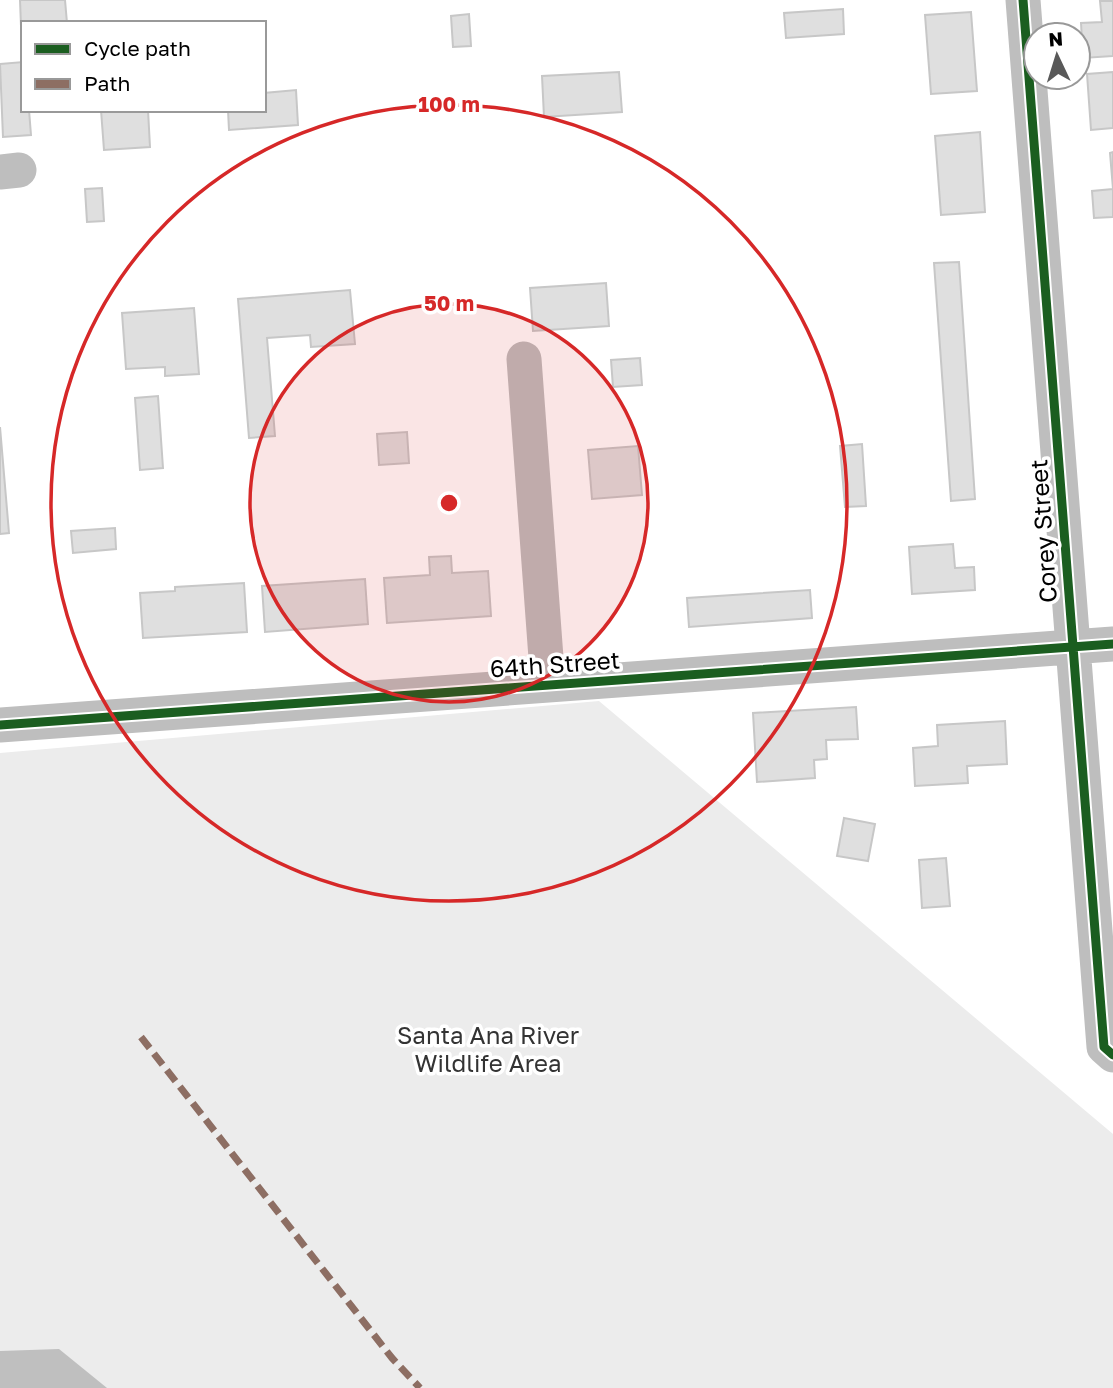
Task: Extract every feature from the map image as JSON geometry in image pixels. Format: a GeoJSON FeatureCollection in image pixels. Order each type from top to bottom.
{"type":"FeatureCollection","features":[{"type":"Feature","properties":{"kind":"street","name":"Corey Street"},"geometry":{"type":"LineString","coordinates":[[1023,0],[1104,1047],[1113,1055]]}},
{"type":"Feature","properties":{"kind":"street"},"geometry":{"type":"LineString","coordinates":[[524,359],[548,685]]}},
{"type":"Feature","properties":{"kind":"street","name":"64th Street"},"geometry":{"type":"LineString","coordinates":[[0,725],[1113,644]]}},
{"type":"Feature","properties":{"kind":"green space","name":"Santa Ana River Wildlife Area"},"geometry":{"type":"Polygon","coordinates":[[[599,701],[1113,1134],[1113,1388],[0,1388],[0,753],[599,701]]]}},
{"type":"Feature","properties":{"kind":"shaded area"},"geometry":{"type":"Polygon","coordinates":[[[59,1349],[107,1388],[0,1388],[0,1351],[59,1349]]]}},
{"type":"Feature","properties":{"kind":"building"},"geometry":{"type":"Polygon","coordinates":[[[20,0],[65,0],[67,21],[21,21],[21,26],[20,0]]]}},
{"type":"Feature","properties":{"kind":"building"},"geometry":{"type":"Polygon","coordinates":[[[1100,1],[1113,1],[1113,56],[1092,57],[1092,22],[1102,22],[1100,1]]]}},
{"type":"Feature","properties":{"kind":"building"},"geometry":{"type":"Polygon","coordinates":[[[843,9],[844,34],[786,38],[784,13],[843,9]]]}},
{"type":"Feature","properties":{"kind":"building"},"geometry":{"type":"Polygon","coordinates":[[[971,12],[977,91],[931,94],[925,15],[971,12]]]}},
{"type":"Feature","properties":{"kind":"building"},"geometry":{"type":"Polygon","coordinates":[[[469,14],[471,46],[453,47],[451,16],[469,14]]]}},
{"type":"Feature","properties":{"kind":"building"},"geometry":{"type":"Polygon","coordinates":[[[21,62],[21,112],[29,112],[31,135],[3,137],[0,64],[21,62]]]}},
{"type":"Feature","properties":{"kind":"building"},"geometry":{"type":"Polygon","coordinates":[[[619,72],[622,112],[544,117],[542,76],[619,72]]]}},
{"type":"Feature","properties":{"kind":"building"},"geometry":{"type":"Polygon","coordinates":[[[1113,72],[1113,128],[1091,130],[1088,91],[1092,91],[1092,74],[1113,72]]]}},
{"type":"Feature","properties":{"kind":"building"},"geometry":{"type":"Polygon","coordinates":[[[296,90],[298,125],[229,130],[228,112],[266,112],[266,93],[296,90]]]}},
{"type":"Feature","properties":{"kind":"building"},"geometry":{"type":"Polygon","coordinates":[[[101,112],[148,112],[150,147],[104,150],[101,112]]]}},
{"type":"Feature","properties":{"kind":"building"},"geometry":{"type":"Polygon","coordinates":[[[980,132],[985,212],[941,215],[935,136],[980,132]]]}},
{"type":"Feature","properties":{"kind":"building"},"geometry":{"type":"Polygon","coordinates":[[[1113,152],[1113,189],[1110,153],[1113,152]]]}},
{"type":"Feature","properties":{"kind":"building"},"geometry":{"type":"Polygon","coordinates":[[[102,188],[104,221],[87,222],[85,189],[102,188]]]}},
{"type":"Feature","properties":{"kind":"building"},"geometry":{"type":"Polygon","coordinates":[[[1113,189],[1113,217],[1094,218],[1092,191],[1113,189]]]}},
{"type":"Feature","properties":{"kind":"building"},"geometry":{"type":"Polygon","coordinates":[[[959,262],[975,499],[951,501],[934,263],[959,262]]]}},
{"type":"Feature","properties":{"kind":"building"},"geometry":{"type":"Polygon","coordinates":[[[606,283],[609,326],[533,331],[530,288],[606,283]]]}},
{"type":"Feature","properties":{"kind":"building"},"geometry":{"type":"Polygon","coordinates":[[[350,290],[355,344],[311,347],[310,335],[267,338],[275,436],[249,438],[238,299],[350,290]]]}},
{"type":"Feature","properties":{"kind":"building"},"geometry":{"type":"Polygon","coordinates":[[[194,308],[199,374],[165,376],[165,367],[126,369],[122,313],[194,308]]]}},
{"type":"Feature","properties":{"kind":"building"},"geometry":{"type":"Polygon","coordinates":[[[640,358],[642,385],[613,387],[611,360],[640,358]]]}},
{"type":"Feature","properties":{"kind":"building"},"geometry":{"type":"Polygon","coordinates":[[[158,396],[163,468],[140,470],[135,398],[158,396]]]}},
{"type":"Feature","properties":{"kind":"building"},"geometry":{"type":"Polygon","coordinates":[[[0,427],[9,533],[0,534],[0,427]]]}},
{"type":"Feature","properties":{"kind":"building"},"geometry":{"type":"Polygon","coordinates":[[[407,432],[409,463],[379,465],[377,434],[407,432]]]}},
{"type":"Feature","properties":{"kind":"building"},"geometry":{"type":"Polygon","coordinates":[[[862,444],[866,506],[845,507],[840,446],[862,444]]]}},
{"type":"Feature","properties":{"kind":"building"},"geometry":{"type":"Polygon","coordinates":[[[638,446],[642,495],[592,499],[588,450],[638,446]]]}},
{"type":"Feature","properties":{"kind":"building"},"geometry":{"type":"Polygon","coordinates":[[[115,528],[116,549],[73,553],[71,531],[115,528]]]}},
{"type":"Feature","properties":{"kind":"building"},"geometry":{"type":"Polygon","coordinates":[[[953,544],[955,568],[974,567],[975,590],[912,594],[909,547],[953,544]]]}},
{"type":"Feature","properties":{"kind":"building"},"geometry":{"type":"Polygon","coordinates":[[[451,556],[452,573],[488,571],[491,616],[387,623],[384,578],[430,575],[429,557],[451,556]]]}},
{"type":"Feature","properties":{"kind":"building"},"geometry":{"type":"Polygon","coordinates":[[[365,579],[368,624],[265,632],[262,586],[365,579]]]}},
{"type":"Feature","properties":{"kind":"building"},"geometry":{"type":"Polygon","coordinates":[[[244,583],[247,632],[143,638],[140,593],[175,591],[175,587],[244,583]]]}},
{"type":"Feature","properties":{"kind":"building"},"geometry":{"type":"Polygon","coordinates":[[[810,590],[812,618],[689,627],[687,598],[810,590]]]}},
{"type":"Feature","properties":{"kind":"building"},"geometry":{"type":"Polygon","coordinates":[[[856,707],[858,739],[826,740],[827,759],[814,760],[815,778],[757,782],[753,713],[856,707]]]}},
{"type":"Feature","properties":{"kind":"building"},"geometry":{"type":"Polygon","coordinates":[[[1005,721],[1007,764],[967,766],[968,783],[915,786],[913,748],[938,746],[937,725],[1005,721]]]}},
{"type":"Feature","properties":{"kind":"building"},"geometry":{"type":"Polygon","coordinates":[[[844,818],[875,824],[868,861],[837,856],[844,818]]]}},
{"type":"Feature","properties":{"kind":"building"},"geometry":{"type":"Polygon","coordinates":[[[946,858],[950,906],[922,908],[919,860],[946,858]]]}},
{"type":"Feature","properties":{"kind":"marked path"},"geometry":{"type":"LineString","coordinates":[[141,1037],[392,1358],[420,1388]]}},
{"type":"Feature","properties":{"kind":"cycle path"},"geometry":{"type":"LineString","coordinates":[[1023,0],[1104,1047],[1113,1055]]}},
{"type":"Feature","properties":{"kind":"cycle path"},"geometry":{"type":"LineString","coordinates":[[0,725],[1113,644]]}}]}
